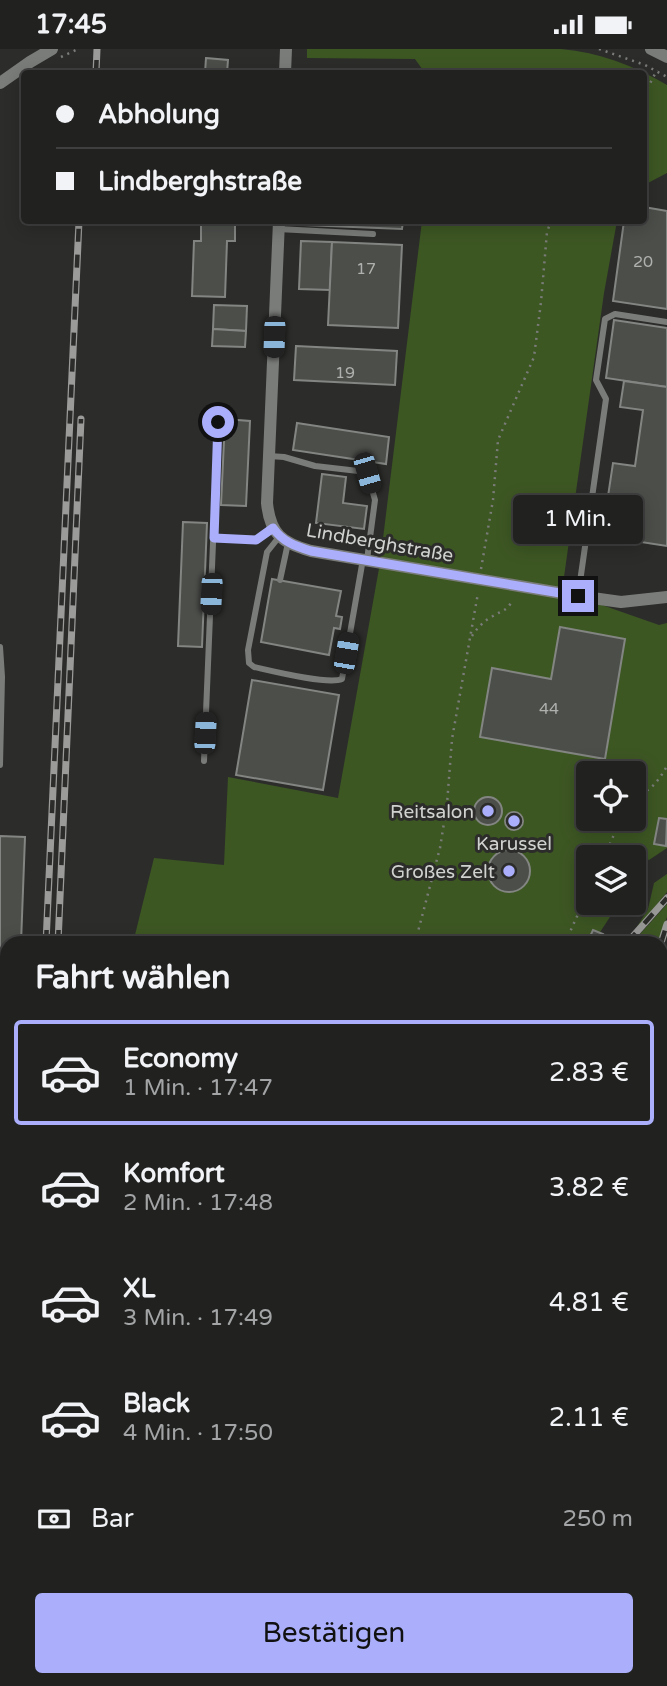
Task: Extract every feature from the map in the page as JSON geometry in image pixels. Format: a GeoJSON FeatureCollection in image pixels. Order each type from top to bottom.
{"type":"FeatureCollection","features":[{"type":"Feature","properties":{"kind":"street"},"geometry":{"type":"LineString","coordinates":[[0,83],[52,49]]}},
{"type":"Feature","properties":{"kind":"street"},"geometry":{"type":"LineString","coordinates":[[285,70],[286,49]]}},
{"type":"Feature","properties":{"kind":"street"},"geometry":{"type":"LineString","coordinates":[[651,49],[667,57]]}},
{"type":"Feature","properties":{"kind":"street"},"geometry":{"type":"LineString","coordinates":[[278,225],[267,503],[268,516],[280,536]]}},
{"type":"Feature","properties":{"kind":"street","name":"Lindberghstraße"},"geometry":{"type":"LineString","coordinates":[[280,536],[311,551],[578,596],[621,602],[667,597]]}},
{"type":"Feature","properties":{"kind":"lane"},"geometry":{"type":"LineString","coordinates":[[278,225],[373,234]]}},
{"type":"Feature","properties":{"kind":"lane"},"geometry":{"type":"LineString","coordinates":[[578,596],[606,399],[596,380],[605,319],[615,314],[667,322]]}},
{"type":"Feature","properties":{"kind":"lane"},"geometry":{"type":"LineString","coordinates":[[204,761],[218,422]]}},
{"type":"Feature","properties":{"kind":"lane"},"geometry":{"type":"LineString","coordinates":[[269,456],[367,473],[374,500],[342,679],[336,681],[254,667],[249,663],[248,650],[267,552],[280,536]]}},
{"type":"Feature","properties":{"kind":"lane"},"geometry":{"type":"LineString","coordinates":[[214,538],[256,540],[280,536]]}},
{"type":"Feature","properties":{"kind":"lane"},"geometry":{"type":"LineString","coordinates":[[280,536],[280,580]]}},
{"type":"Feature","properties":{"kind":"lane"},"geometry":{"type":"LineString","coordinates":[[0,647],[0,765]]}},
{"type":"Feature","properties":{"kind":"path"},"geometry":{"type":"LineString","coordinates":[[599,49],[631,59],[667,77]]}},
{"type":"Feature","properties":{"kind":"path"},"geometry":{"type":"LineString","coordinates":[[647,89],[657,71]]}},
{"type":"Feature","properties":{"kind":"path"},"geometry":{"type":"LineString","coordinates":[[417,936],[440,848],[447,804],[452,739],[493,500],[498,440],[534,357],[550,224]]}},
{"type":"Feature","properties":{"kind":"path"},"geometry":{"type":"LineString","coordinates":[[470,639],[485,622],[506,611],[511,603]]}},
{"type":"Feature","properties":{"kind":"path"},"geometry":{"type":"LineString","coordinates":[[646,791],[659,782],[667,766]]}},
{"type":"Feature","properties":{"kind":"path"},"geometry":{"type":"LineString","coordinates":[[568,936],[578,915]]}},
{"type":"Feature","properties":{"kind":"green space"},"geometry":{"type":"Polygon","coordinates":[[[307,49],[561,49],[589,53],[637,70],[423,70],[415,59],[307,58],[307,49]]]}},
{"type":"Feature","properties":{"kind":"green space"},"geometry":{"type":"Polygon","coordinates":[[[647,75],[667,85],[667,173],[647,183],[647,75]]]}},
{"type":"Feature","properties":{"kind":"green space"},"geometry":{"type":"Polygon","coordinates":[[[422,224],[616,224],[604,293],[562,591],[659,625],[667,623],[667,848],[649,860],[646,858],[646,845],[576,845],[576,915],[611,915],[598,936],[135,936],[154,858],[224,865],[228,777],[338,798],[380,563],[422,224]]]}},
{"type":"Feature","properties":{"kind":"green space"},"geometry":{"type":"Polygon","coordinates":[[[667,874],[667,892],[632,935],[646,915],[654,883],[667,874]]]}},
{"type":"Feature","properties":{"kind":"green space"},"geometry":{"type":"Polygon","coordinates":[[[667,904],[667,917],[660,936],[638,936],[667,904]]]}},
{"type":"Feature","properties":{"kind":"building"},"geometry":{"type":"Polygon","coordinates":[[[206,58],[228,60],[227,70],[205,70],[206,58]]]}},
{"type":"Feature","properties":{"kind":"building"},"geometry":{"type":"Polygon","coordinates":[[[647,208],[667,211],[667,309],[613,301],[624,224],[647,224],[647,208]]]}},
{"type":"Feature","properties":{"kind":"building"},"geometry":{"type":"Polygon","coordinates":[[[201,224],[235,224],[235,241],[227,241],[225,297],[192,296],[194,241],[201,241],[201,224]]]}},
{"type":"Feature","properties":{"kind":"building"},"geometry":{"type":"Polygon","coordinates":[[[304,224],[403,224],[402,229],[304,224]]]}},
{"type":"Feature","properties":{"kind":"building"},"geometry":{"type":"Polygon","coordinates":[[[301,241],[332,242],[330,290],[299,289],[301,241]]]}},
{"type":"Feature","properties":{"kind":"building"},"geometry":{"type":"Polygon","coordinates":[[[332,242],[402,245],[398,328],[328,325],[332,242]]]}},
{"type":"Feature","properties":{"kind":"building"},"geometry":{"type":"Polygon","coordinates":[[[214,305],[247,306],[246,331],[213,329],[214,305]]]}},
{"type":"Feature","properties":{"kind":"building"},"geometry":{"type":"Polygon","coordinates":[[[614,320],[667,328],[667,387],[606,378],[614,320]]]}},
{"type":"Feature","properties":{"kind":"building"},"geometry":{"type":"Polygon","coordinates":[[[213,329],[246,331],[245,347],[212,346],[213,329]]]}},
{"type":"Feature","properties":{"kind":"building"},"geometry":{"type":"Polygon","coordinates":[[[296,346],[397,351],[395,385],[294,380],[296,346]]]}},
{"type":"Feature","properties":{"kind":"building"},"geometry":{"type":"Polygon","coordinates":[[[624,381],[667,387],[667,546],[602,536],[613,463],[635,466],[643,410],[620,407],[624,381]]]}},
{"type":"Feature","properties":{"kind":"building"},"geometry":{"type":"Polygon","coordinates":[[[225,419],[250,421],[246,506],[221,505],[225,419]]]}},
{"type":"Feature","properties":{"kind":"building"},"geometry":{"type":"Polygon","coordinates":[[[297,423],[389,437],[386,464],[293,450],[297,423]]]}},
{"type":"Feature","properties":{"kind":"building"},"geometry":{"type":"Polygon","coordinates":[[[322,474],[346,477],[343,503],[367,506],[364,529],[316,523],[322,474]]]}},
{"type":"Feature","properties":{"kind":"building"},"geometry":{"type":"Polygon","coordinates":[[[183,522],[207,523],[202,647],[178,646],[183,522]]]}},
{"type":"Feature","properties":{"kind":"building"},"geometry":{"type":"Polygon","coordinates":[[[272,579],[341,591],[336,616],[342,617],[340,629],[334,628],[329,655],[261,642],[272,579]]]}},
{"type":"Feature","properties":{"kind":"building"},"geometry":{"type":"Polygon","coordinates":[[[560,627],[625,639],[605,759],[480,737],[492,668],[551,679],[560,627]]]}},
{"type":"Feature","properties":{"kind":"building"},"geometry":{"type":"Polygon","coordinates":[[[252,680],[339,695],[323,790],[236,775],[252,680]]]}},
{"type":"Feature","properties":{"kind":"building","name":"Reitsalon"},"geometry":{"type":"Polygon","coordinates":[[[488,797],[498,801],[502,811],[498,821],[488,825],[478,821],[474,811],[478,801],[488,797]]]}},
{"type":"Feature","properties":{"kind":"building","name":"Karussel"},"geometry":{"type":"Polygon","coordinates":[[[514,812],[520,815],[523,821],[520,827],[514,830],[508,827],[505,821],[508,815],[514,812]]]}},
{"type":"Feature","properties":{"kind":"building"},"geometry":{"type":"Polygon","coordinates":[[[659,818],[667,819],[666,846],[654,844],[659,818]]]}},
{"type":"Feature","properties":{"kind":"building"},"geometry":{"type":"Polygon","coordinates":[[[0,836],[25,837],[21,936],[0,936],[0,836]]]}},
{"type":"Feature","properties":{"kind":"building","name":"Großes Zelt"},"geometry":{"type":"Polygon","coordinates":[[[509,850],[524,856],[530,871],[524,886],[509,892],[494,886],[488,871],[494,856],[509,850]]]}},
{"type":"Feature","properties":{"kind":"building"},"geometry":{"type":"Polygon","coordinates":[[[593,930],[603,934],[602,936],[590,936],[593,930]]]}},
{"type":"Feature","properties":{"kind":"railway"},"geometry":{"type":"LineString","coordinates":[[96,70],[97,49]]}},
{"type":"Feature","properties":{"kind":"railway"},"geometry":{"type":"LineString","coordinates":[[46,936],[79,224]]}},
{"type":"Feature","properties":{"kind":"railway"},"geometry":{"type":"LineString","coordinates":[[58,936],[81,419]]}},
{"type":"Feature","properties":{"kind":"railway"},"geometry":{"type":"LineString","coordinates":[[633,936],[667,898]]}},
{"type":"Feature","properties":{"kind":"railway"},"geometry":{"type":"LineString","coordinates":[[663,936],[667,924]]}},
{"type":"Feature","properties":{"kind":"place","name":"Reitsalon"},"geometry":{"type":"Point","coordinates":[488,811]}},
{"type":"Feature","properties":{"kind":"place","name":"Karussel"},"geometry":{"type":"Point","coordinates":[514,821]}},
{"type":"Feature","properties":{"kind":"place","name":"Großes Zelt"},"geometry":{"type":"Point","coordinates":[509,871]}},
{"type":"Feature","properties":{"kind":"route"},"geometry":{"type":"LineString","coordinates":[[218,422],[214,538],[256,540],[273,528],[279,537],[288,543],[311,551],[578,596]]}}]}
